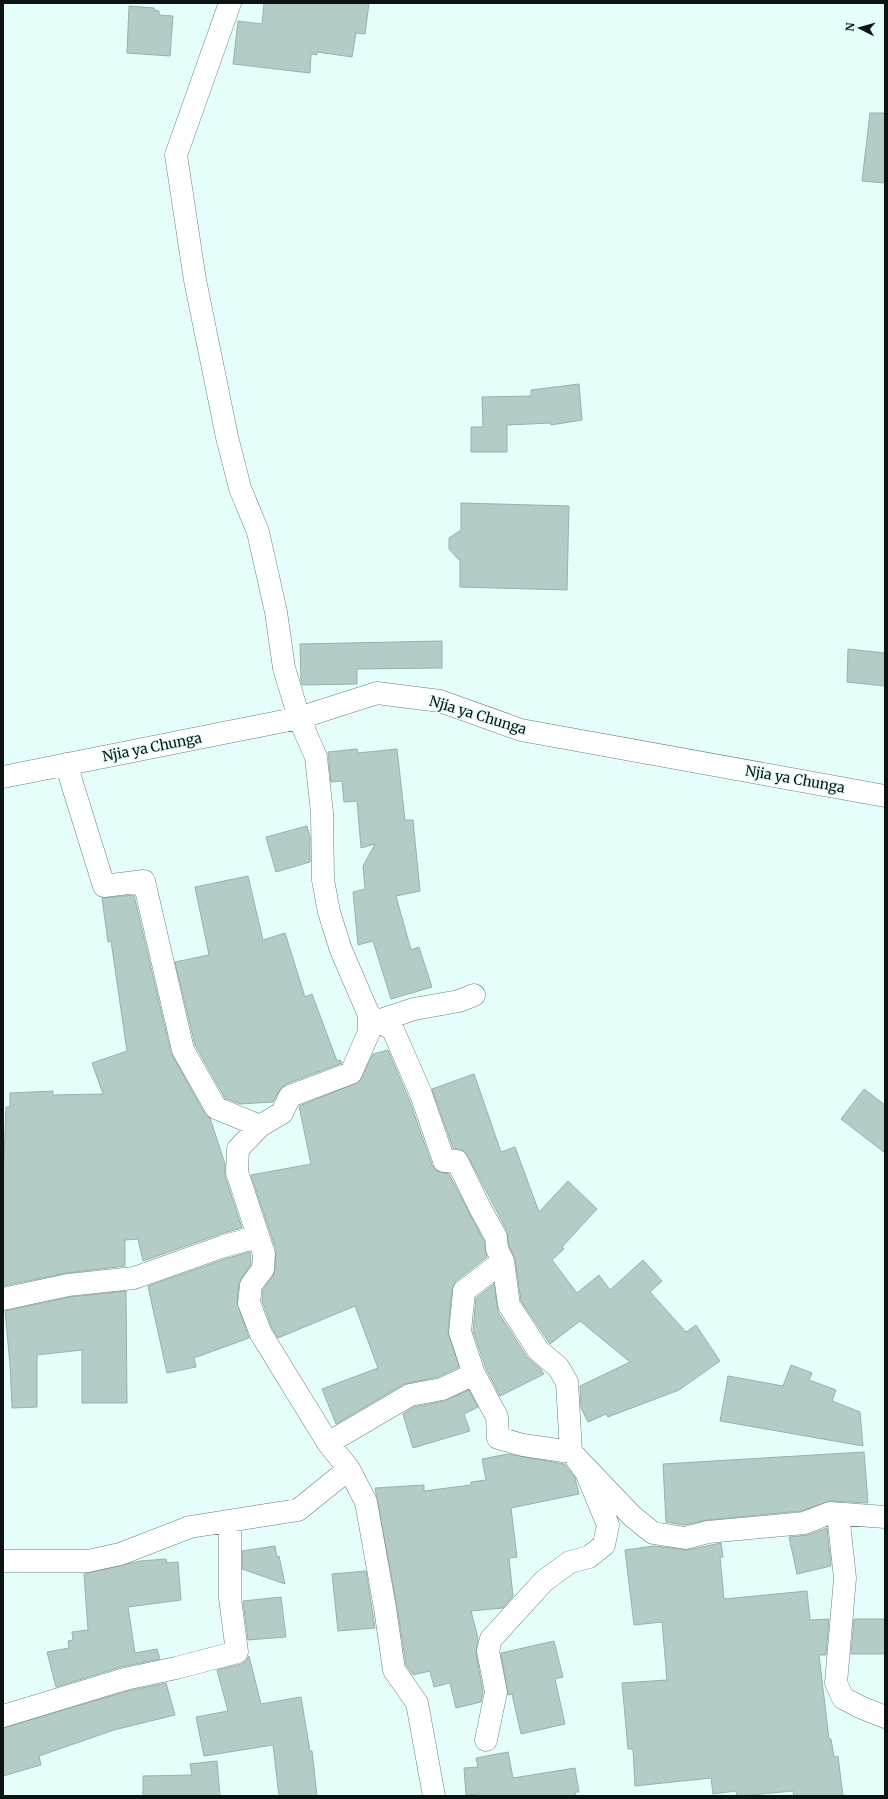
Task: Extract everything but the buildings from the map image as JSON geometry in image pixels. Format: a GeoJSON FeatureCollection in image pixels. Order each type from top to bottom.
{"type":"FeatureCollection","features":[{"type":"Feature","properties":{"kind":"street"},"geometry":{"type":"LineString","coordinates":[[230,3],[176,154],[191,258],[218,400],[240,488],[258,532],[276,612],[284,668],[299,718],[316,758],[322,813],[323,880],[329,912],[340,950],[373,1018],[393,1030],[421,1094],[444,1160],[458,1160],[481,1210],[496,1237],[497,1249],[503,1261],[509,1305],[538,1350],[558,1367],[567,1382],[571,1452],[586,1472],[608,1525],[604,1545],[589,1557],[570,1562],[544,1581],[491,1639],[488,1651],[496,1692],[486,1740]]}},
{"type":"Feature","properties":{"kind":"street","name":"Njia ya Chunga"},"geometry":{"type":"LineString","coordinates":[[3,777],[299,718],[377,693],[440,701],[521,730],[885,796]]}},
{"type":"Feature","properties":{"kind":"street"},"geometry":{"type":"LineString","coordinates":[[66,764],[104,886],[144,881],[183,1050],[216,1108],[260,1126]]}},
{"type":"Feature","properties":{"kind":"street"},"geometry":{"type":"LineString","coordinates":[[373,1018],[459,1001],[474,995]]}},
{"type":"Feature","properties":{"kind":"street"},"geometry":{"type":"LineString","coordinates":[[373,1018],[369,1032],[351,1073],[290,1096],[282,1113],[260,1126],[238,1149],[237,1172],[264,1254],[263,1269],[251,1285],[250,1303],[261,1334],[328,1443],[349,1469],[366,1502],[385,1608],[394,1670],[417,1703],[434,1796]]}},
{"type":"Feature","properties":{"kind":"street"},"geometry":{"type":"LineString","coordinates":[[3,1299],[68,1285],[134,1278],[224,1246],[258,1237]]}},
{"type":"Feature","properties":{"kind":"street"},"geometry":{"type":"LineString","coordinates":[[503,1261],[464,1291],[460,1332],[474,1374],[497,1417],[498,1438],[523,1445],[571,1452],[632,1516],[653,1533],[685,1538],[708,1532],[804,1523],[830,1513],[885,1517]]}},
{"type":"Feature","properties":{"kind":"street"},"geometry":{"type":"LineString","coordinates":[[328,1443],[410,1395],[442,1389],[474,1374]]}},
{"type":"Feature","properties":{"kind":"street"},"geometry":{"type":"LineString","coordinates":[[3,1561],[88,1561],[120,1554],[190,1527],[230,1522],[298,1510],[349,1469]]}},
{"type":"Feature","properties":{"kind":"street"},"geometry":{"type":"LineString","coordinates":[[838,1514],[845,1578],[836,1683],[843,1698],[885,1717]]}},
{"type":"Feature","properties":{"kind":"street"},"geometry":{"type":"LineString","coordinates":[[3,1716],[125,1679],[238,1652],[230,1598],[230,1522]]}}]}
